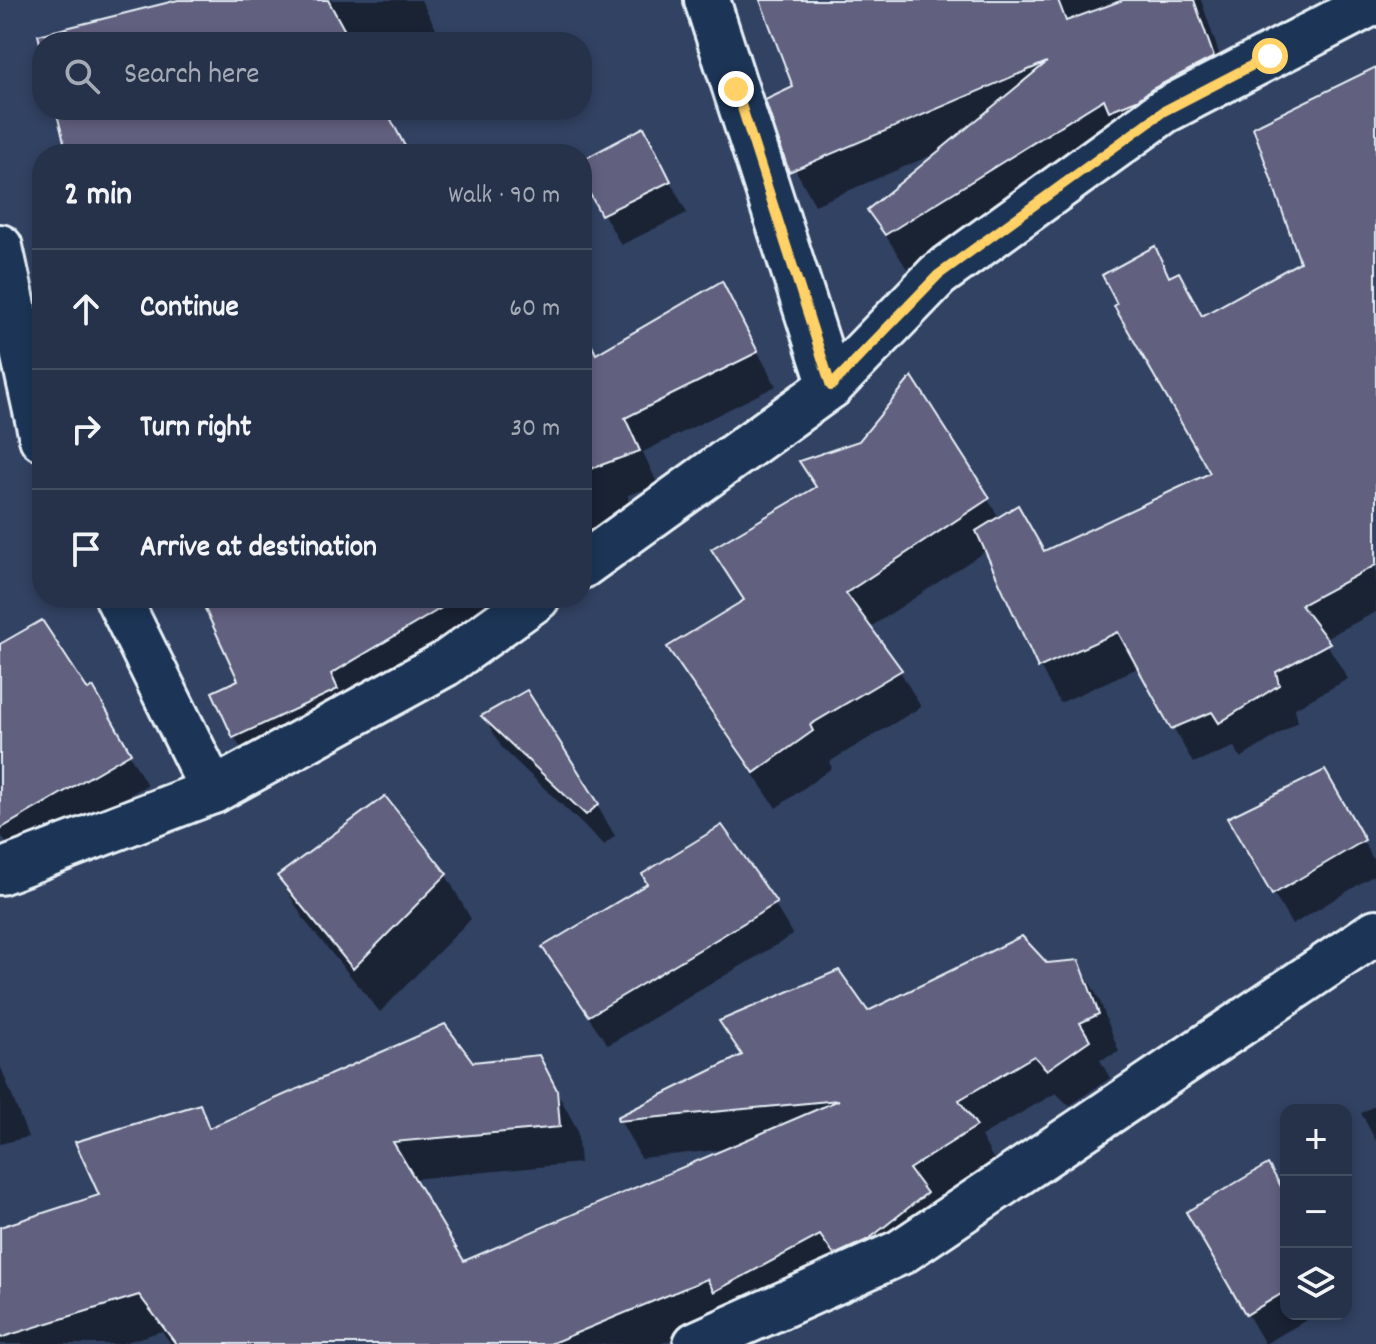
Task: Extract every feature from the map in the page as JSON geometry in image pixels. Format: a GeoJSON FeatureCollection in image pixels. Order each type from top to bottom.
{"type":"FeatureCollection","features":[{"type":"Feature","properties":{"kind":"street"},"geometry":{"type":"LineString","coordinates":[[707,0],[831,386]]}},
{"type":"Feature","properties":{"kind":"street"},"geometry":{"type":"LineString","coordinates":[[592,559],[831,386],[938,275],[1164,111],[1376,1]]}},
{"type":"Feature","properties":{"kind":"street"},"geometry":{"type":"LineString","coordinates":[[0,247],[32,393]]}},
{"type":"Feature","properties":{"kind":"street"},"geometry":{"type":"LineString","coordinates":[[123,608],[213,791]]}},
{"type":"Feature","properties":{"kind":"street"},"geometry":{"type":"LineString","coordinates":[[0,872],[213,791],[445,664],[523,608]]}},
{"type":"Feature","properties":{"kind":"street"},"geometry":{"type":"LineString","coordinates":[[696,1344],[901,1252],[1376,932]]}},
{"type":"Feature","properties":{"kind":"building"},"geometry":{"type":"Polygon","coordinates":[[[178,0],[328,0],[346,32],[50,32],[178,0]]]}},
{"type":"Feature","properties":{"kind":"building"},"geometry":{"type":"Polygon","coordinates":[[[760,0],[1058,0],[1066,21],[1123,0],[1194,0],[1214,57],[1137,100],[1109,111],[1104,99],[885,235],[867,210],[1047,62],[789,172],[765,100],[793,87],[760,0]]]}},
{"type":"Feature","properties":{"kind":"building"},"geometry":{"type":"Polygon","coordinates":[[[1376,67],[1376,565],[1301,605],[1330,643],[1276,672],[1279,685],[1219,723],[1212,712],[1171,729],[1118,632],[1038,668],[976,531],[1018,505],[1044,551],[1210,473],[1114,306],[1117,304],[1102,275],[1155,246],[1169,277],[1179,272],[1202,316],[1300,262],[1253,127],[1376,67]]]}},
{"type":"Feature","properties":{"kind":"building"},"geometry":{"type":"Polygon","coordinates":[[[58,120],[391,120],[404,144],[64,144],[58,120]]]}},
{"type":"Feature","properties":{"kind":"building"},"geometry":{"type":"Polygon","coordinates":[[[644,127],[671,181],[601,215],[592,198],[592,155],[644,127]]]}},
{"type":"Feature","properties":{"kind":"building"},"geometry":{"type":"Polygon","coordinates":[[[722,281],[758,352],[625,418],[640,451],[592,468],[592,346],[596,354],[722,281]]]}},
{"type":"Feature","properties":{"kind":"building"},"geometry":{"type":"Polygon","coordinates":[[[912,376],[990,498],[846,593],[902,670],[810,725],[813,731],[754,773],[667,647],[744,600],[711,549],[816,487],[799,461],[859,441],[912,376]]]}},
{"type":"Feature","properties":{"kind":"building"},"geometry":{"type":"Polygon","coordinates":[[[205,608],[441,608],[331,674],[338,689],[233,738],[212,692],[238,680],[205,608]]]}},
{"type":"Feature","properties":{"kind":"building"},"geometry":{"type":"Polygon","coordinates":[[[42,620],[88,690],[93,687],[131,753],[0,829],[0,644],[42,620]]]}},
{"type":"Feature","properties":{"kind":"building"},"geometry":{"type":"Polygon","coordinates":[[[527,690],[599,804],[586,815],[481,716],[527,690]]]}},
{"type":"Feature","properties":{"kind":"building"},"geometry":{"type":"Polygon","coordinates":[[[1325,770],[1365,840],[1272,895],[1227,818],[1325,770]]]}},
{"type":"Feature","properties":{"kind":"building"},"geometry":{"type":"Polygon","coordinates":[[[385,796],[447,874],[353,969],[277,876],[385,796]]]}},
{"type":"Feature","properties":{"kind":"building"},"geometry":{"type":"Polygon","coordinates":[[[722,825],[777,903],[589,1016],[542,947],[647,884],[642,874],[722,825]]]}},
{"type":"Feature","properties":{"kind":"building"},"geometry":{"type":"Polygon","coordinates":[[[1022,936],[1047,963],[1079,960],[1099,1014],[1080,1023],[1090,1040],[1047,1070],[1034,1056],[959,1100],[977,1126],[909,1169],[927,1193],[869,1239],[834,1255],[820,1235],[714,1292],[707,1279],[550,1344],[176,1344],[139,1295],[0,1338],[0,1227],[99,1195],[75,1142],[200,1104],[209,1128],[445,1024],[473,1062],[539,1055],[557,1090],[560,1127],[393,1142],[464,1261],[839,1100],[618,1121],[617,1117],[742,1055],[719,1021],[839,970],[868,1011],[1022,936]]]}},
{"type":"Feature","properties":{"kind":"building"},"geometry":{"type":"Polygon","coordinates":[[[1268,1164],[1280,1185],[1280,1295],[1246,1315],[1186,1212],[1268,1164]]]}},
{"type":"Feature","properties":{"kind":"route"},"geometry":{"type":"LineString","coordinates":[[736,89],[831,386],[938,275],[1164,111],[1270,56]]}}]}
